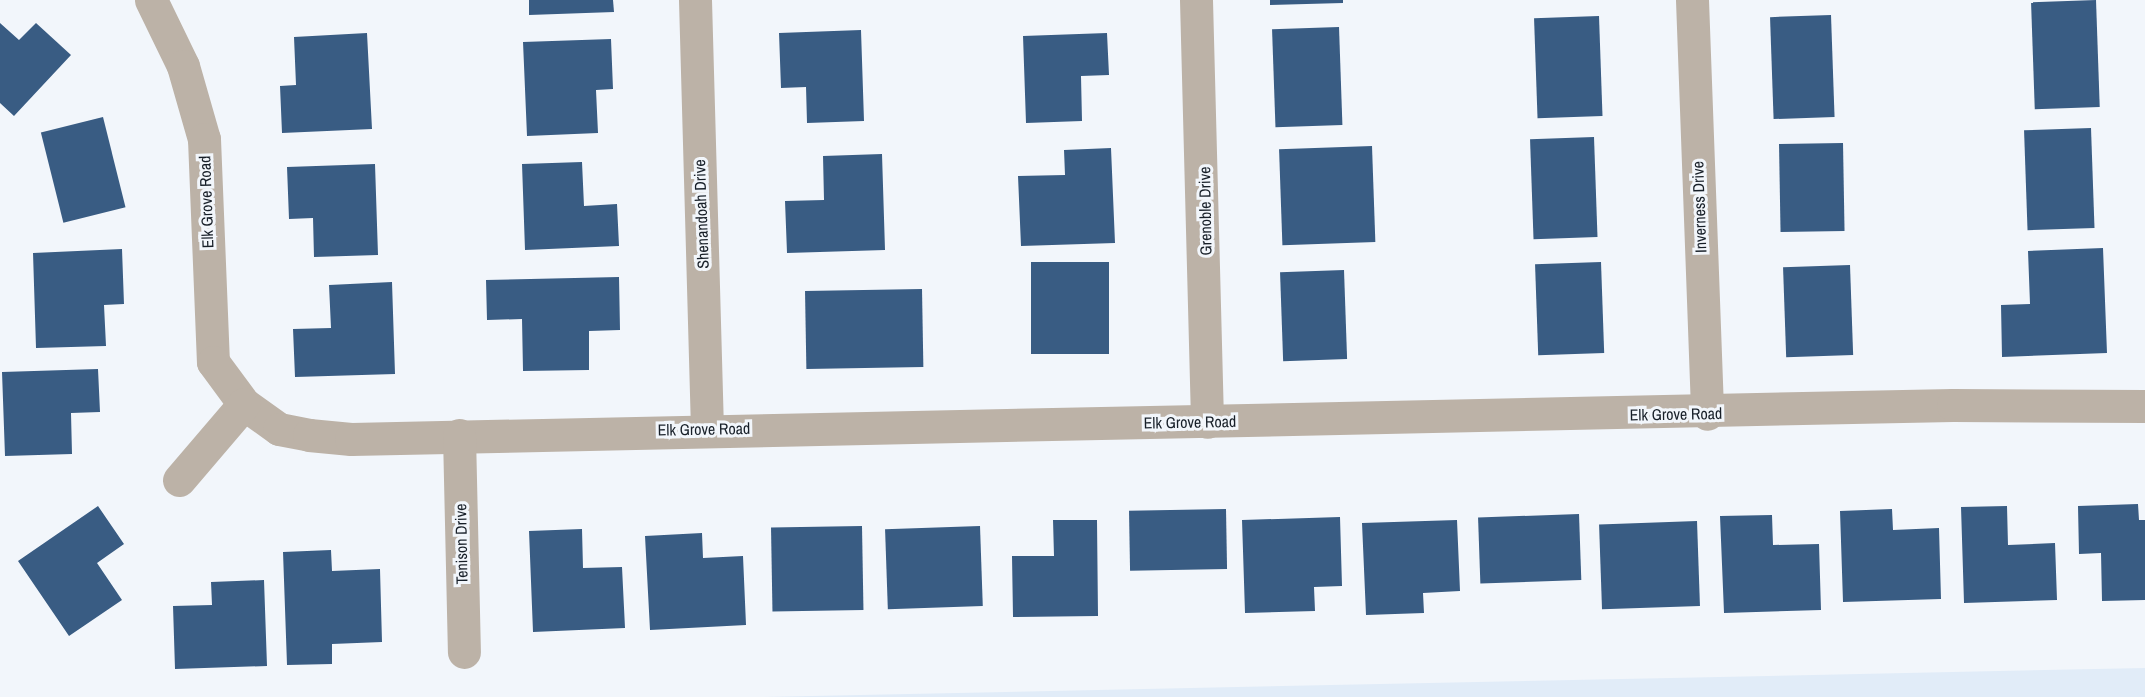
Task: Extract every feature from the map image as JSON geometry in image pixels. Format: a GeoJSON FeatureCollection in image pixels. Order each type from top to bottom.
{"type":"FeatureCollection","features":[{"type":"Feature","properties":{"kind":"street","name":"Elk Grove Road"},"geometry":{"type":"LineString","coordinates":[[151,0],[183,66],[204,139],[213,362],[244,404],[279,429],[309,435],[459,435],[2145,406]]}},
{"type":"Feature","properties":{"kind":"street","name":"Shenandoah Drive"},"geometry":{"type":"LineString","coordinates":[[695,0],[707,429]]}},
{"type":"Feature","properties":{"kind":"street","name":"Grenoble Drive"},"geometry":{"type":"LineString","coordinates":[[1196,0],[1204,134],[1207,422]]}},
{"type":"Feature","properties":{"kind":"street","name":"Inverness Drive"},"geometry":{"type":"LineString","coordinates":[[1692,0],[1707,414]]}},
{"type":"Feature","properties":{"kind":"street"},"geometry":{"type":"LineString","coordinates":[[179,480],[244,404]]}},
{"type":"Feature","properties":{"kind":"street","name":"Tenison Drive"},"geometry":{"type":"LineString","coordinates":[[459,435],[464,652]]}},
{"type":"Feature","properties":{"kind":"shaded area"},"geometry":{"type":"Polygon","coordinates":[[[2145,668],[2145,697],[763,697],[2145,668]]]}},
{"type":"Feature","properties":{"kind":"building"},"geometry":{"type":"Polygon","coordinates":[[[529,0],[613,0],[614,12],[529,15],[529,0]]]}},
{"type":"Feature","properties":{"kind":"building"},"geometry":{"type":"Polygon","coordinates":[[[1270,0],[1343,0],[1343,3],[1270,5],[1270,0]]]}},
{"type":"Feature","properties":{"kind":"building"},"geometry":{"type":"Polygon","coordinates":[[[2096,0],[2100,107],[2035,109],[2031,2],[2096,0]]]}},
{"type":"Feature","properties":{"kind":"building"},"geometry":{"type":"Polygon","coordinates":[[[1831,15],[1835,117],[1774,119],[1770,17],[1831,15]]]}},
{"type":"Feature","properties":{"kind":"building"},"geometry":{"type":"Polygon","coordinates":[[[1599,16],[1602,116],[1538,118],[1534,18],[1599,16]]]}},
{"type":"Feature","properties":{"kind":"building"},"geometry":{"type":"Polygon","coordinates":[[[0,23],[19,40],[36,23],[71,55],[14,116],[0,103],[0,23]]]}},
{"type":"Feature","properties":{"kind":"building"},"geometry":{"type":"Polygon","coordinates":[[[1339,27],[1342,125],[1275,127],[1272,29],[1339,27]]]}},
{"type":"Feature","properties":{"kind":"building"},"geometry":{"type":"Polygon","coordinates":[[[861,30],[864,121],[807,123],[806,87],[781,88],[779,33],[861,30]]]}},
{"type":"Feature","properties":{"kind":"building"},"geometry":{"type":"Polygon","coordinates":[[[367,33],[372,129],[282,133],[280,86],[296,85],[294,37],[367,33]]]}},
{"type":"Feature","properties":{"kind":"building"},"geometry":{"type":"Polygon","coordinates":[[[1107,33],[1109,75],[1081,76],[1082,121],[1026,123],[1023,36],[1107,33]]]}},
{"type":"Feature","properties":{"kind":"building"},"geometry":{"type":"Polygon","coordinates":[[[611,39],[613,89],[596,90],[598,133],[527,136],[523,42],[611,39]]]}},
{"type":"Feature","properties":{"kind":"building"},"geometry":{"type":"Polygon","coordinates":[[[103,117],[125,207],[63,223],[41,132],[103,117]]]}},
{"type":"Feature","properties":{"kind":"building"},"geometry":{"type":"Polygon","coordinates":[[[2091,128],[2094,228],[2028,230],[2024,130],[2091,128]]]}},
{"type":"Feature","properties":{"kind":"building"},"geometry":{"type":"Polygon","coordinates":[[[1594,137],[1597,237],[1534,239],[1530,139],[1594,137]]]}},
{"type":"Feature","properties":{"kind":"building"},"geometry":{"type":"Polygon","coordinates":[[[1843,143],[1845,231],[1781,232],[1779,144],[1843,143]]]}},
{"type":"Feature","properties":{"kind":"building"},"geometry":{"type":"Polygon","coordinates":[[[1372,146],[1375,242],[1282,245],[1279,149],[1372,146]]]}},
{"type":"Feature","properties":{"kind":"building"},"geometry":{"type":"Polygon","coordinates":[[[1111,148],[1115,243],[1021,246],[1018,176],[1065,175],[1064,150],[1111,148]]]}},
{"type":"Feature","properties":{"kind":"building"},"geometry":{"type":"Polygon","coordinates":[[[882,154],[885,250],[787,253],[785,201],[824,200],[823,156],[882,154]]]}},
{"type":"Feature","properties":{"kind":"building"},"geometry":{"type":"Polygon","coordinates":[[[582,162],[584,206],[617,204],[619,246],[525,250],[522,164],[582,162]]]}},
{"type":"Feature","properties":{"kind":"building"},"geometry":{"type":"Polygon","coordinates":[[[375,164],[378,255],[314,257],[313,218],[289,219],[287,167],[375,164]]]}},
{"type":"Feature","properties":{"kind":"building"},"geometry":{"type":"Polygon","coordinates":[[[2103,248],[2107,353],[2002,357],[2001,305],[2030,304],[2028,251],[2103,248]]]}},
{"type":"Feature","properties":{"kind":"building"},"geometry":{"type":"Polygon","coordinates":[[[122,249],[124,304],[104,305],[106,346],[36,348],[33,253],[122,249]]]}},
{"type":"Feature","properties":{"kind":"building"},"geometry":{"type":"Polygon","coordinates":[[[1031,262],[1109,262],[1109,354],[1031,354],[1031,262]]]}},
{"type":"Feature","properties":{"kind":"building"},"geometry":{"type":"Polygon","coordinates":[[[1601,262],[1604,353],[1538,355],[1535,264],[1601,262]]]}},
{"type":"Feature","properties":{"kind":"building"},"geometry":{"type":"Polygon","coordinates":[[[1850,265],[1853,355],[1786,357],[1783,267],[1850,265]]]}},
{"type":"Feature","properties":{"kind":"building"},"geometry":{"type":"Polygon","coordinates":[[[1344,270],[1347,359],[1283,361],[1280,272],[1344,270]]]}},
{"type":"Feature","properties":{"kind":"building"},"geometry":{"type":"Polygon","coordinates":[[[619,277],[620,330],[589,331],[589,370],[523,371],[522,319],[487,320],[486,280],[619,277]]]}},
{"type":"Feature","properties":{"kind":"building"},"geometry":{"type":"Polygon","coordinates":[[[392,282],[395,374],[295,377],[293,329],[331,328],[329,285],[392,282]]]}},
{"type":"Feature","properties":{"kind":"building"},"geometry":{"type":"Polygon","coordinates":[[[922,289],[923,367],[806,369],[805,291],[922,289]]]}},
{"type":"Feature","properties":{"kind":"building"},"geometry":{"type":"Polygon","coordinates":[[[98,369],[100,412],[71,413],[72,454],[5,456],[2,372],[98,369]]]}},
{"type":"Feature","properties":{"kind":"building"},"geometry":{"type":"Polygon","coordinates":[[[2138,504],[2139,520],[2145,520],[2145,600],[2102,601],[2101,553],[2079,554],[2078,506],[2138,504]]]}},
{"type":"Feature","properties":{"kind":"building"},"geometry":{"type":"Polygon","coordinates":[[[98,506],[124,544],[97,563],[122,600],[69,636],[18,561],[98,506]]]}},
{"type":"Feature","properties":{"kind":"building"},"geometry":{"type":"Polygon","coordinates":[[[2007,506],[2008,545],[2055,543],[2057,600],[1964,603],[1961,507],[2007,506]]]}},
{"type":"Feature","properties":{"kind":"building"},"geometry":{"type":"Polygon","coordinates":[[[1226,509],[1227,569],[1130,571],[1129,511],[1226,509]]]}},
{"type":"Feature","properties":{"kind":"building"},"geometry":{"type":"Polygon","coordinates":[[[1892,509],[1893,530],[1939,528],[1941,599],[1843,602],[1840,511],[1892,509]]]}},
{"type":"Feature","properties":{"kind":"building"},"geometry":{"type":"Polygon","coordinates":[[[1579,514],[1581,580],[1480,583],[1478,518],[1579,514]]]}},
{"type":"Feature","properties":{"kind":"building"},"geometry":{"type":"Polygon","coordinates":[[[1772,515],[1773,545],[1819,544],[1821,610],[1724,613],[1720,516],[1772,515]]]}},
{"type":"Feature","properties":{"kind":"building"},"geometry":{"type":"Polygon","coordinates":[[[1340,517],[1342,586],[1314,587],[1315,611],[1245,613],[1242,520],[1340,517]]]}},
{"type":"Feature","properties":{"kind":"building"},"geometry":{"type":"Polygon","coordinates":[[[1053,520],[1097,520],[1098,616],[1013,617],[1012,556],[1054,556],[1053,520]]]}},
{"type":"Feature","properties":{"kind":"building"},"geometry":{"type":"Polygon","coordinates":[[[1457,520],[1460,591],[1423,593],[1424,613],[1366,615],[1362,523],[1457,520]]]}},
{"type":"Feature","properties":{"kind":"building"},"geometry":{"type":"Polygon","coordinates":[[[1697,521],[1700,606],[1602,609],[1599,524],[1697,521]]]}},
{"type":"Feature","properties":{"kind":"building"},"geometry":{"type":"Polygon","coordinates":[[[862,526],[863,610],[772,612],[771,528],[862,526]]]}},
{"type":"Feature","properties":{"kind":"building"},"geometry":{"type":"Polygon","coordinates":[[[980,526],[983,606],[888,609],[885,529],[980,526]]]}},
{"type":"Feature","properties":{"kind":"building"},"geometry":{"type":"Polygon","coordinates":[[[582,529],[583,568],[622,567],[625,628],[533,632],[529,531],[582,529]]]}},
{"type":"Feature","properties":{"kind":"building"},"geometry":{"type":"Polygon","coordinates":[[[702,533],[703,558],[743,556],[746,625],[650,630],[645,536],[702,533]]]}},
{"type":"Feature","properties":{"kind":"building"},"geometry":{"type":"Polygon","coordinates":[[[331,550],[332,571],[380,569],[382,642],[332,644],[332,664],[287,665],[283,552],[331,550]]]}},
{"type":"Feature","properties":{"kind":"building"},"geometry":{"type":"Polygon","coordinates":[[[264,580],[267,666],[175,669],[173,606],[212,605],[211,582],[264,580]]]}}]}
